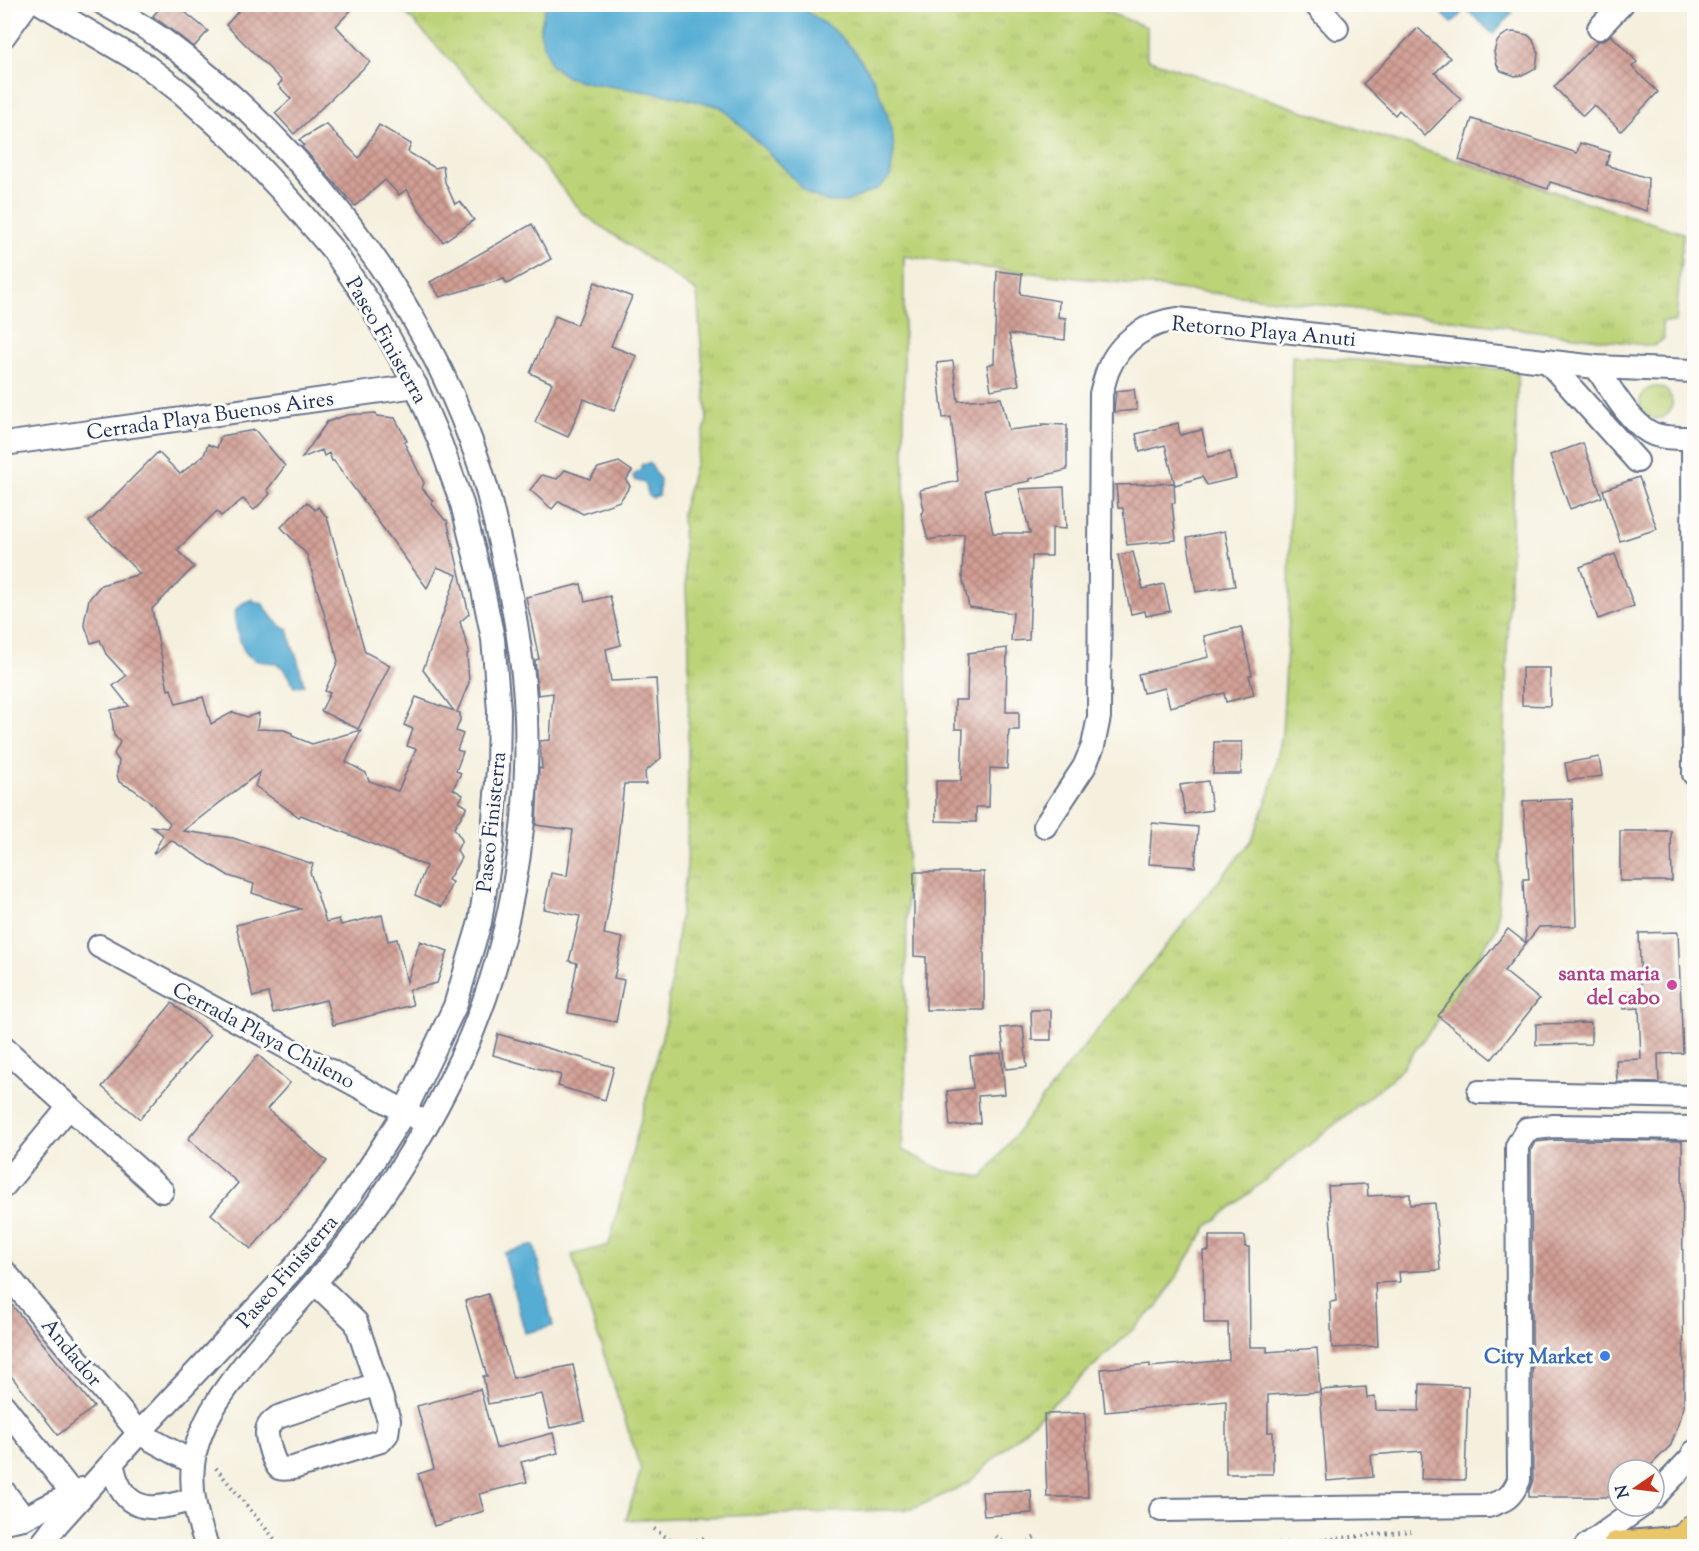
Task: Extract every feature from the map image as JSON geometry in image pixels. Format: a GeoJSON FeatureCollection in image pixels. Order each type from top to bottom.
{"type":"FeatureCollection","features":[{"type":"Feature","properties":{"kind":"main road"},"geometry":{"type":"LineString","coordinates":[[1617,1546],[1687,1539]]}},
{"type":"Feature","properties":{"kind":"street"},"geometry":{"type":"LineString","coordinates":[[4,36],[27,4]]}},
{"type":"Feature","properties":{"kind":"street","name":"Paseo Finisterra"},"geometry":{"type":"LineString","coordinates":[[40,1546],[139,1433],[293,1269],[329,1225],[405,1111],[455,1006],[480,922],[492,845],[498,769],[499,710],[493,639],[462,504],[441,442],[416,386],[370,304],[333,250],[234,140],[183,94],[144,64],[42,4]]}},
{"type":"Feature","properties":{"kind":"street","name":"Paseo Finisterra"},"geometry":{"type":"LineString","coordinates":[[104,4],[162,39],[208,75],[256,118],[327,195],[369,251],[413,317],[446,382],[473,445],[494,516],[514,614],[526,718],[524,801],[512,901],[480,1014],[444,1094],[379,1200],[349,1242],[215,1402],[194,1453],[193,1499],[199,1526],[207,1546]]}},
{"type":"Feature","properties":{"kind":"street"},"geometry":{"type":"LineString","coordinates":[[1315,4],[1337,28]]}},
{"type":"Feature","properties":{"kind":"street"},"geometry":{"type":"LineString","coordinates":[[1599,28],[1622,4]]}},
{"type":"Feature","properties":{"kind":"street"},"geometry":{"type":"LineString","coordinates":[[144,64],[162,39]]}},
{"type":"Feature","properties":{"kind":"street","name":"Retorno Playa Anuti"},"geometry":{"type":"LineString","coordinates":[[1045,826],[1084,767],[1093,746],[1099,717],[1101,394],[1108,370],[1119,351],[1146,328],[1162,321],[1178,319],[1596,367],[1695,371]]}},
{"type":"Feature","properties":{"kind":"street"},"geometry":{"type":"LineString","coordinates":[[1547,361],[1637,461]]}},
{"type":"Feature","properties":{"kind":"street"},"geometry":{"type":"LineString","coordinates":[[1596,367],[1627,411],[1650,432],[1663,436],[1694,438],[1695,774]]}},
{"type":"Feature","properties":{"kind":"street","name":"Cerrada Playa Buenos Aires"},"geometry":{"type":"LineString","coordinates":[[4,444],[416,386]]}},
{"type":"Feature","properties":{"kind":"street","name":"Cerrada Playa Chileno"},"geometry":{"type":"LineString","coordinates":[[99,946],[427,1124]]}},
{"type":"Feature","properties":{"kind":"street"},"geometry":{"type":"LineString","coordinates":[[455,1006],[480,1014]]}},
{"type":"Feature","properties":{"kind":"street"},"geometry":{"type":"LineString","coordinates":[[4,1048],[162,1191]]}},
{"type":"Feature","properties":{"kind":"street"},"geometry":{"type":"LineString","coordinates":[[1479,1092],[1695,1097]]}},
{"type":"Feature","properties":{"kind":"street"},"geometry":{"type":"LineString","coordinates":[[4,1186],[69,1107]]}},
{"type":"Feature","properties":{"kind":"street"},"geometry":{"type":"LineString","coordinates":[[1161,1510],[1488,1506],[1506,1500],[1514,1493],[1518,1480],[1517,1146],[1520,1140],[1527,1129],[1554,1126],[1695,1128]]}},
{"type":"Feature","properties":{"kind":"street","name":"Andador"},"geometry":{"type":"LineString","coordinates":[[4,1271],[139,1433]]}},
{"type":"Feature","properties":{"kind":"street"},"geometry":{"type":"LineString","coordinates":[[315,1283],[356,1322],[377,1384],[389,1420],[387,1434],[381,1441],[293,1468],[279,1468],[275,1464],[267,1432],[270,1423],[278,1417],[377,1384]]}},
{"type":"Feature","properties":{"kind":"street"},"geometry":{"type":"LineString","coordinates":[[4,1406],[73,1494]]}},
{"type":"Feature","properties":{"kind":"street"},"geometry":{"type":"LineString","coordinates":[[139,1433],[194,1453]]}},
{"type":"Feature","properties":{"kind":"street"},"geometry":{"type":"LineString","coordinates":[[1666,1484],[1695,1452]]}},
{"type":"Feature","properties":{"kind":"street"},"geometry":{"type":"LineString","coordinates":[[112,1464],[118,1484],[124,1494],[140,1506],[155,1508],[193,1499]]}},
{"type":"Feature","properties":{"kind":"street"},"geometry":{"type":"LineString","coordinates":[[4,1492],[14,1520],[73,1494],[96,1481]]}},
{"type":"Feature","properties":{"kind":"street"},"geometry":{"type":"LineString","coordinates":[[1586,1546],[1625,1518]]}},
{"type":"Feature","properties":{"kind":"path"},"geometry":{"type":"LineString","coordinates":[[194,1453],[280,1546]]}},
{"type":"Feature","properties":{"kind":"path"},"geometry":{"type":"LineString","coordinates":[[654,1529],[678,1545],[704,1538]]}},
{"type":"Feature","properties":{"kind":"path"},"geometry":{"type":"LineString","coordinates":[[1261,1546],[1413,1531]]}},
{"type":"Feature","properties":{"kind":"path"},"geometry":{"type":"LineString","coordinates":[[1024,1546],[1037,1535]]}},
{"type":"Feature","properties":{"kind":"path"},"geometry":{"type":"LineString","coordinates":[[996,1536],[1008,1546]]}},
{"type":"Feature","properties":{"kind":"green space"},"geometry":{"type":"Polygon","coordinates":[[[398,5],[1088,5],[1147,27],[1147,59],[1683,233],[1676,322],[1662,322],[1664,339],[1653,346],[1436,318],[970,266],[904,256],[908,794],[905,1106],[902,1150],[942,1170],[983,1177],[1064,1071],[1252,840],[1270,792],[1282,735],[1289,613],[1292,356],[1518,370],[1503,821],[1497,927],[1442,1015],[1397,1074],[1207,1227],[1159,1305],[968,1483],[913,1509],[626,1520],[641,1470],[572,1255],[609,1245],[666,1021],[687,866],[689,648],[682,513],[707,420],[697,292],[583,214],[502,115],[398,5]]]}},
{"type":"Feature","properties":{"kind":"green space"},"geometry":{"type":"Polygon","coordinates":[[[1656,387],[1667,392],[1672,403],[1667,414],[1656,419],[1645,414],[1640,403],[1645,392],[1656,387]]]}},
{"type":"Feature","properties":{"kind":"water"},"geometry":{"type":"Polygon","coordinates":[[[548,5],[798,5],[836,32],[853,49],[873,78],[892,129],[894,152],[890,177],[879,188],[846,202],[829,202],[808,194],[721,107],[674,96],[589,83],[567,77],[551,65],[543,43],[540,31],[548,5]]]}},
{"type":"Feature","properties":{"kind":"water"},"geometry":{"type":"Polygon","coordinates":[[[1447,5],[1503,5],[1512,13],[1493,34],[1466,9],[1452,23],[1440,12],[1447,5]]]}},
{"type":"Feature","properties":{"kind":"water"},"geometry":{"type":"Polygon","coordinates":[[[649,463],[660,479],[659,495],[652,498],[649,496],[645,483],[635,480],[633,476],[642,469],[641,465],[649,463]]]}},
{"type":"Feature","properties":{"kind":"water"},"geometry":{"type":"Polygon","coordinates":[[[253,599],[254,603],[262,603],[273,619],[285,629],[288,628],[304,685],[294,687],[282,667],[274,663],[256,661],[244,651],[237,630],[235,612],[240,605],[253,599]]]}},
{"type":"Feature","properties":{"kind":"water"},"geometry":{"type":"Polygon","coordinates":[[[534,1245],[553,1326],[525,1333],[504,1253],[534,1245]]]}},
{"type":"Feature","properties":{"kind":"building"},"geometry":{"type":"Polygon","coordinates":[[[163,4],[175,4],[208,31],[194,47],[153,16],[163,4]]]}},
{"type":"Feature","properties":{"kind":"building"},"geometry":{"type":"Polygon","coordinates":[[[245,4],[357,4],[336,26],[370,62],[294,134],[275,113],[291,99],[278,85],[282,81],[226,25],[245,4]]]}},
{"type":"Feature","properties":{"kind":"building"},"geometry":{"type":"Polygon","coordinates":[[[1418,28],[1450,58],[1435,73],[1461,99],[1425,136],[1399,110],[1395,115],[1363,84],[1418,28]]]}},
{"type":"Feature","properties":{"kind":"building"},"geometry":{"type":"Polygon","coordinates":[[[1514,32],[1528,35],[1533,40],[1538,53],[1536,68],[1515,76],[1501,71],[1494,52],[1501,37],[1514,32]]]}},
{"type":"Feature","properties":{"kind":"building"},"geometry":{"type":"Polygon","coordinates":[[[1611,35],[1637,62],[1632,67],[1658,92],[1621,131],[1594,105],[1583,116],[1554,87],[1598,41],[1603,41],[1611,35]]]}},
{"type":"Feature","properties":{"kind":"building"},"geometry":{"type":"Polygon","coordinates":[[[1472,119],[1577,153],[1580,143],[1610,152],[1606,165],[1648,178],[1647,211],[1550,182],[1548,189],[1459,160],[1472,119]]]}},
{"type":"Feature","properties":{"kind":"building"},"geometry":{"type":"Polygon","coordinates":[[[326,124],[359,158],[379,125],[411,144],[408,152],[435,168],[443,166],[445,182],[455,204],[460,201],[474,220],[443,242],[415,204],[407,189],[399,195],[385,180],[355,206],[302,147],[304,145],[299,140],[326,124]]]}},
{"type":"Feature","properties":{"kind":"building"},"geometry":{"type":"Polygon","coordinates":[[[532,224],[551,259],[507,284],[504,279],[440,297],[430,282],[532,224]]]}},
{"type":"Feature","properties":{"kind":"building"},"geometry":{"type":"Polygon","coordinates":[[[997,271],[1022,274],[1020,294],[1059,301],[1058,317],[1066,318],[1065,340],[1009,334],[1019,385],[991,390],[987,365],[994,363],[997,271]]]}},
{"type":"Feature","properties":{"kind":"building"},"geometry":{"type":"Polygon","coordinates":[[[595,282],[632,297],[611,346],[637,356],[614,411],[584,399],[568,437],[535,422],[552,383],[530,373],[555,316],[577,325],[595,282]]]}},
{"type":"Feature","properties":{"kind":"building"},"geometry":{"type":"Polygon","coordinates":[[[953,361],[958,401],[1001,398],[1009,430],[1042,426],[1042,424],[1067,425],[1067,470],[1029,479],[1030,481],[984,490],[993,533],[1030,533],[1019,489],[1064,487],[1066,529],[1052,528],[1052,556],[1032,556],[1029,640],[1011,641],[1013,613],[969,607],[962,576],[964,534],[928,540],[921,513],[924,510],[920,490],[958,481],[951,417],[943,418],[937,363],[953,361]]]}},
{"type":"Feature","properties":{"kind":"building"},"geometry":{"type":"Polygon","coordinates":[[[1134,389],[1137,410],[1114,412],[1116,391],[1134,389]]]}},
{"type":"Feature","properties":{"kind":"building"},"geometry":{"type":"Polygon","coordinates":[[[376,413],[377,416],[395,418],[424,483],[422,488],[433,501],[431,503],[447,520],[469,614],[460,622],[469,651],[467,655],[469,683],[457,712],[460,713],[460,720],[456,731],[463,734],[457,750],[463,752],[456,771],[461,773],[453,789],[463,795],[459,802],[467,807],[454,828],[462,840],[457,850],[461,858],[448,880],[452,882],[442,907],[415,895],[426,866],[301,815],[299,817],[255,786],[260,772],[183,831],[233,838],[313,864],[310,872],[326,922],[339,919],[341,925],[382,915],[388,941],[397,939],[407,982],[420,941],[448,951],[437,983],[409,990],[413,1005],[333,1025],[326,1000],[273,1013],[268,993],[253,997],[236,925],[301,909],[252,893],[254,884],[229,876],[171,840],[153,854],[163,835],[151,826],[167,828],[170,823],[148,800],[119,782],[117,774],[119,761],[114,754],[120,742],[114,735],[111,710],[129,706],[113,686],[126,676],[106,654],[100,640],[91,643],[84,623],[89,599],[101,585],[140,574],[89,522],[158,452],[180,474],[204,455],[208,444],[217,448],[221,436],[255,430],[285,466],[267,490],[270,494],[254,510],[243,499],[221,516],[217,511],[177,550],[194,567],[152,609],[168,690],[171,689],[176,704],[203,697],[211,724],[233,712],[247,717],[259,713],[257,729],[284,730],[312,744],[361,730],[346,762],[366,773],[369,781],[398,791],[416,749],[407,746],[413,729],[404,725],[416,697],[454,711],[423,670],[457,575],[437,567],[427,588],[332,461],[329,453],[324,456],[322,450],[302,458],[327,422],[347,415],[376,413]]]}},
{"type":"Feature","properties":{"kind":"building"},"geometry":{"type":"Polygon","coordinates":[[[1178,423],[1180,435],[1202,430],[1208,457],[1230,452],[1236,478],[1207,485],[1202,477],[1175,485],[1165,445],[1140,452],[1136,434],[1178,423]]]}},
{"type":"Feature","properties":{"kind":"building"},"geometry":{"type":"Polygon","coordinates":[[[1583,443],[1602,497],[1570,509],[1550,455],[1583,443]]]}},
{"type":"Feature","properties":{"kind":"building"},"geometry":{"type":"Polygon","coordinates":[[[619,462],[632,471],[626,480],[630,486],[620,501],[583,514],[559,501],[552,509],[530,490],[542,475],[557,479],[565,470],[590,479],[598,468],[619,462]]]}},
{"type":"Feature","properties":{"kind":"building"},"geometry":{"type":"Polygon","coordinates":[[[1639,477],[1657,529],[1620,541],[1603,490],[1639,477]]]}},
{"type":"Feature","properties":{"kind":"building"},"geometry":{"type":"Polygon","coordinates":[[[1174,483],[1175,503],[1172,503],[1176,540],[1127,545],[1123,508],[1118,508],[1116,485],[1174,483]]]}},
{"type":"Feature","properties":{"kind":"building"},"geometry":{"type":"Polygon","coordinates":[[[307,502],[315,510],[318,507],[327,517],[365,652],[390,665],[358,729],[321,711],[330,693],[325,691],[338,661],[307,555],[281,527],[307,502]]]}},
{"type":"Feature","properties":{"kind":"building"},"geometry":{"type":"Polygon","coordinates":[[[1225,531],[1235,586],[1196,592],[1187,538],[1225,531]]]}},
{"type":"Feature","properties":{"kind":"building"},"geometry":{"type":"Polygon","coordinates":[[[1133,552],[1143,589],[1164,584],[1170,611],[1146,616],[1145,611],[1131,614],[1118,555],[1133,552]]]}},
{"type":"Feature","properties":{"kind":"building"},"geometry":{"type":"Polygon","coordinates":[[[1615,554],[1634,606],[1598,619],[1580,567],[1615,554]]]}},
{"type":"Feature","properties":{"kind":"building"},"geometry":{"type":"Polygon","coordinates":[[[581,584],[585,602],[610,596],[621,645],[606,649],[611,681],[656,679],[661,758],[645,772],[646,784],[624,784],[613,885],[604,934],[623,938],[614,978],[624,980],[616,1022],[568,1013],[577,963],[569,961],[580,916],[544,909],[551,873],[567,876],[573,830],[536,825],[539,768],[542,769],[540,741],[550,740],[553,693],[538,695],[535,660],[539,659],[526,597],[581,584]]]}},
{"type":"Feature","properties":{"kind":"building"},"geometry":{"type":"Polygon","coordinates":[[[1241,627],[1254,695],[1226,702],[1224,693],[1170,707],[1165,688],[1143,693],[1138,674],[1209,657],[1204,636],[1241,627]]]}},
{"type":"Feature","properties":{"kind":"building"},"geometry":{"type":"Polygon","coordinates":[[[1007,648],[1006,712],[1019,712],[1019,730],[1009,730],[1007,769],[990,768],[989,807],[976,807],[976,822],[936,821],[936,781],[961,781],[963,729],[955,729],[955,700],[967,700],[968,653],[1007,648]]]}},
{"type":"Feature","properties":{"kind":"building"},"geometry":{"type":"Polygon","coordinates":[[[1522,668],[1550,668],[1550,706],[1522,705],[1522,668]]]}},
{"type":"Feature","properties":{"kind":"building"},"geometry":{"type":"Polygon","coordinates":[[[1214,742],[1242,742],[1241,774],[1213,774],[1214,742]]]}},
{"type":"Feature","properties":{"kind":"building"},"geometry":{"type":"Polygon","coordinates":[[[1599,757],[1602,776],[1568,781],[1565,763],[1599,757]]]}},
{"type":"Feature","properties":{"kind":"building"},"geometry":{"type":"Polygon","coordinates":[[[1208,781],[1212,810],[1185,814],[1180,785],[1208,781]]]}},
{"type":"Feature","properties":{"kind":"building"},"geometry":{"type":"Polygon","coordinates":[[[1572,799],[1576,926],[1539,927],[1504,971],[1539,999],[1492,1059],[1438,1016],[1508,929],[1526,943],[1523,879],[1529,879],[1523,801],[1572,799]]]}},
{"type":"Feature","properties":{"kind":"building"},"geometry":{"type":"Polygon","coordinates":[[[1152,823],[1198,827],[1195,867],[1149,864],[1152,823]]]}},
{"type":"Feature","properties":{"kind":"building"},"geometry":{"type":"Polygon","coordinates":[[[1620,831],[1671,831],[1672,881],[1620,881],[1620,831]]]}},
{"type":"Feature","properties":{"kind":"building"},"geometry":{"type":"Polygon","coordinates":[[[914,872],[984,872],[984,1010],[926,1010],[926,957],[914,956],[914,872]]]}},
{"type":"Feature","properties":{"kind":"building"},"geometry":{"type":"Polygon","coordinates":[[[1678,932],[1683,1053],[1658,1054],[1659,1083],[1617,1082],[1616,1060],[1641,1059],[1639,1008],[1623,1009],[1622,992],[1641,991],[1639,933],[1678,932]]]}},
{"type":"Feature","properties":{"kind":"building"},"geometry":{"type":"Polygon","coordinates":[[[172,1003],[210,1035],[140,1119],[102,1087],[172,1003]]]}},
{"type":"Feature","properties":{"kind":"building"},"geometry":{"type":"Polygon","coordinates":[[[1031,1010],[1051,1010],[1051,1040],[1032,1040],[1031,1010]]]}},
{"type":"Feature","properties":{"kind":"building"},"geometry":{"type":"Polygon","coordinates":[[[1591,1023],[1591,1044],[1536,1045],[1536,1024],[1591,1023]]]}},
{"type":"Feature","properties":{"kind":"building"},"geometry":{"type":"Polygon","coordinates":[[[1023,1026],[1027,1067],[1006,1069],[1001,1028],[1023,1026]]]}},
{"type":"Feature","properties":{"kind":"building"},"geometry":{"type":"Polygon","coordinates":[[[498,1034],[614,1067],[605,1100],[558,1086],[561,1075],[493,1055],[498,1034]]]}},
{"type":"Feature","properties":{"kind":"building"},"geometry":{"type":"Polygon","coordinates":[[[1001,1053],[1005,1094],[978,1096],[980,1123],[950,1126],[947,1091],[973,1088],[970,1056],[1001,1053]]]}},
{"type":"Feature","properties":{"kind":"building"},"geometry":{"type":"Polygon","coordinates":[[[258,1055],[290,1083],[267,1109],[327,1161],[251,1249],[211,1214],[238,1183],[188,1139],[258,1055]]]}},
{"type":"Feature","properties":{"kind":"building","name":"City Market"},"geometry":{"type":"Polygon","coordinates":[[[1555,1140],[1682,1141],[1684,1407],[1671,1445],[1658,1458],[1606,1458],[1606,1497],[1529,1497],[1533,1480],[1531,1150],[1535,1142],[1555,1140]]]}},
{"type":"Feature","properties":{"kind":"building"},"geometry":{"type":"Polygon","coordinates":[[[1367,1184],[1368,1196],[1410,1194],[1410,1205],[1435,1203],[1440,1270],[1399,1272],[1400,1282],[1375,1283],[1378,1346],[1332,1348],[1330,1302],[1336,1301],[1328,1186],[1367,1184]]]}},
{"type":"Feature","properties":{"kind":"building"},"geometry":{"type":"Polygon","coordinates":[[[1209,1236],[1245,1236],[1245,1247],[1249,1247],[1250,1347],[1267,1347],[1267,1352],[1317,1348],[1320,1392],[1268,1395],[1268,1432],[1273,1432],[1273,1474],[1226,1474],[1226,1401],[1105,1412],[1101,1369],[1229,1360],[1228,1323],[1204,1323],[1203,1251],[1209,1251],[1209,1236]]]}},
{"type":"Feature","properties":{"kind":"building"},"geometry":{"type":"Polygon","coordinates":[[[488,1294],[513,1378],[573,1365],[585,1421],[550,1428],[542,1394],[488,1404],[483,1376],[487,1376],[465,1301],[488,1294]]]}},
{"type":"Feature","properties":{"kind":"building"},"geometry":{"type":"Polygon","coordinates":[[[4,1295],[94,1407],[58,1435],[4,1367],[4,1295]]]}},
{"type":"Feature","properties":{"kind":"building"},"geometry":{"type":"Polygon","coordinates":[[[1420,1384],[1468,1386],[1465,1480],[1421,1479],[1422,1451],[1371,1455],[1373,1477],[1327,1481],[1320,1390],[1366,1387],[1367,1398],[1375,1397],[1376,1410],[1419,1411],[1420,1384]]]}},
{"type":"Feature","properties":{"kind":"building"},"geometry":{"type":"Polygon","coordinates":[[[480,1389],[496,1448],[553,1433],[558,1453],[521,1462],[527,1482],[479,1494],[484,1511],[434,1526],[418,1474],[434,1469],[417,1406],[480,1389]]]}},
{"type":"Feature","properties":{"kind":"building"},"geometry":{"type":"Polygon","coordinates":[[[1085,1413],[1088,1497],[1047,1497],[1044,1414],[1085,1413]]]}},
{"type":"Feature","properties":{"kind":"building"},"geometry":{"type":"Polygon","coordinates":[[[1031,1490],[1032,1513],[984,1516],[982,1492],[1031,1490]]]}},
{"type":"Feature","properties":{"kind":"place","name":"santa maria del cabo"},"geometry":{"type":"Point","coordinates":[1672,985]}},
{"type":"Feature","properties":{"kind":"place","name":"City Market"},"geometry":{"type":"Point","coordinates":[1605,1356]}}]}
